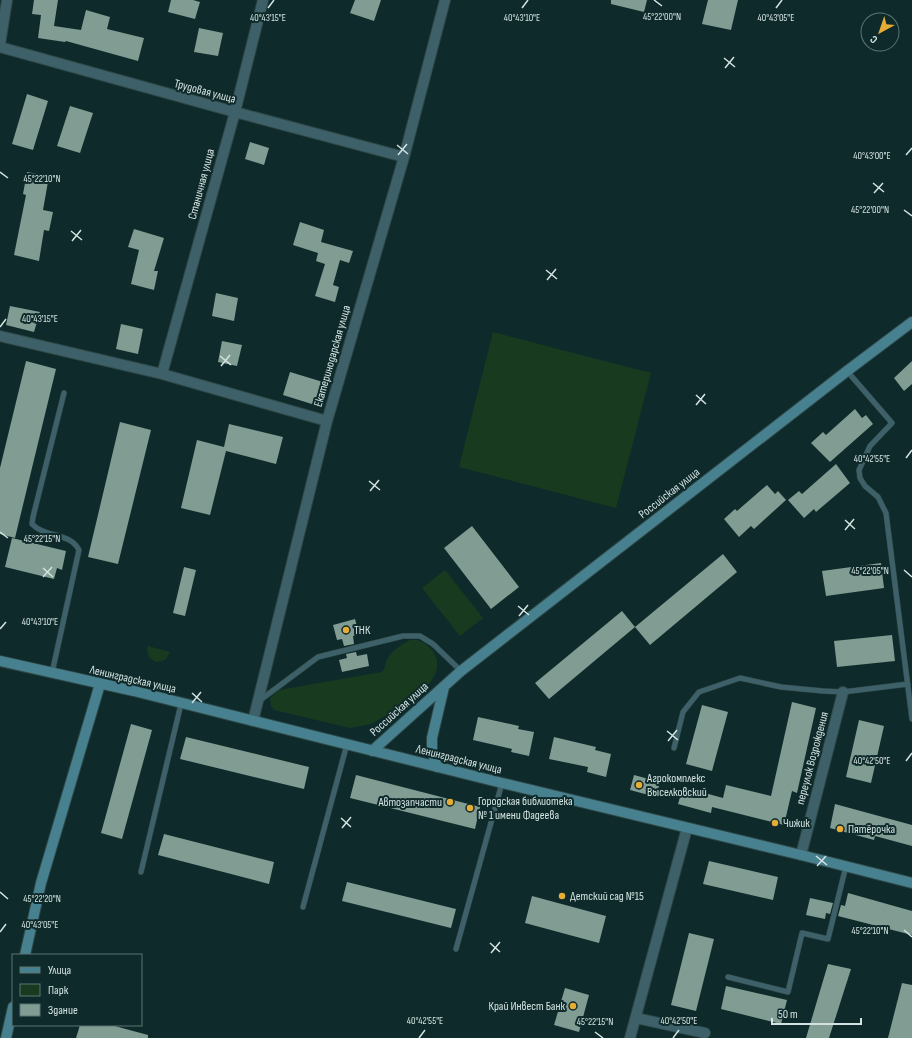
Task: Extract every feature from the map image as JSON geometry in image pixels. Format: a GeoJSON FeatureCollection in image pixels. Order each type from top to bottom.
{"type":"FeatureCollection","features":[{"type":"Feature","properties":{"kind":"street"},"geometry":{"type":"LineString","coordinates":[[0,44],[7,0]]}},
{"type":"Feature","properties":{"kind":"street","name":"Станичная улица"},"geometry":{"type":"LineString","coordinates":[[162,374],[235,112],[263,0]]}},
{"type":"Feature","properties":{"kind":"street","name":"Екатеринодарская улица"},"geometry":{"type":"LineString","coordinates":[[253,721],[327,420],[404,157],[445,0]]}},
{"type":"Feature","properties":{"kind":"street","name":"Трудовая улица"},"geometry":{"type":"LineString","coordinates":[[0,47],[404,157]]}},
{"type":"Feature","properties":{"kind":"street","name":"Российская улица"},"geometry":{"type":"LineString","coordinates":[[372,751],[461,671],[847,370],[912,322]]}},
{"type":"Feature","properties":{"kind":"street"},"geometry":{"type":"LineString","coordinates":[[0,336],[162,374],[327,420]]}},
{"type":"Feature","properties":{"kind":"street","name":"Ленинградская улица"},"geometry":{"type":"LineString","coordinates":[[0,661],[253,721],[912,883]]}},
{"type":"Feature","properties":{"kind":"street"},"geometry":{"type":"LineString","coordinates":[[25,954],[41,883],[100,684]]}},
{"type":"Feature","properties":{"kind":"street","name":"Российская улица"},"geometry":{"type":"LineString","coordinates":[[437,767],[432,751],[432,738],[444,686]]}},
{"type":"Feature","properties":{"kind":"street","name":"переулок Возрождения"},"geometry":{"type":"LineString","coordinates":[[801,855],[843,692]]}},
{"type":"Feature","properties":{"kind":"street"},"geometry":{"type":"LineString","coordinates":[[630,1038],[687,828]]}},
{"type":"Feature","properties":{"kind":"street"},"geometry":{"type":"LineString","coordinates":[[6,1038],[12,1011]]}},
{"type":"Feature","properties":{"kind":"street"},"geometry":{"type":"LineString","coordinates":[[636,1018],[705,1033]]}},
{"type":"Feature","properties":{"kind":"lane"},"geometry":{"type":"LineString","coordinates":[[847,370],[892,423],[870,446],[859,470],[860,478],[865,486],[878,497],[886,513],[912,719]]}},
{"type":"Feature","properties":{"kind":"lane"},"geometry":{"type":"LineString","coordinates":[[52,673],[79,550],[76,544],[70,540],[42,532],[36,529],[32,524],[64,393]]}},
{"type":"Feature","properties":{"kind":"lane"},"geometry":{"type":"LineString","coordinates":[[258,701],[318,657],[403,636],[420,636],[433,644],[461,671]]}},
{"type":"Feature","properties":{"kind":"lane"},"geometry":{"type":"LineString","coordinates":[[674,748],[683,712],[699,692],[740,678],[781,687],[843,692],[908,684]]}},
{"type":"Feature","properties":{"kind":"lane"},"geometry":{"type":"LineString","coordinates":[[140,872],[181,704]]}},
{"type":"Feature","properties":{"kind":"lane"},"geometry":{"type":"LineString","coordinates":[[303,907],[347,744]]}},
{"type":"Feature","properties":{"kind":"lane"},"geometry":{"type":"LineString","coordinates":[[456,949],[502,783]]}},
{"type":"Feature","properties":{"kind":"lane"},"geometry":{"type":"LineString","coordinates":[[728,977],[788,992],[802,933],[828,939],[846,866]]}},
{"type":"Feature","properties":{"kind":"green space"},"geometry":{"type":"Polygon","coordinates":[[[493,332],[651,373],[616,508],[459,467],[493,332]]]}},
{"type":"Feature","properties":{"kind":"green space"},"geometry":{"type":"Polygon","coordinates":[[[445,570],[483,618],[460,636],[422,588],[445,570]]]}},
{"type":"Feature","properties":{"kind":"green space"},"geometry":{"type":"Polygon","coordinates":[[[410,640],[418,640],[426,644],[433,651],[437,660],[437,669],[434,676],[430,683],[401,707],[371,724],[350,728],[274,710],[271,706],[270,698],[279,690],[382,672],[391,653],[410,640]]]}},
{"type":"Feature","properties":{"kind":"green space"},"geometry":{"type":"Polygon","coordinates":[[[148,646],[170,652],[163,661],[155,662],[149,657],[147,650],[148,646]]]}},
{"type":"Feature","properties":{"kind":"building"},"geometry":{"type":"Polygon","coordinates":[[[34,0],[58,0],[54,26],[81,30],[86,10],[110,17],[107,29],[144,38],[138,61],[66,41],[38,38],[41,15],[32,14],[34,0]]]}},
{"type":"Feature","properties":{"kind":"building"},"geometry":{"type":"Polygon","coordinates":[[[171,0],[193,0],[200,2],[195,19],[168,12],[171,0]]]}},
{"type":"Feature","properties":{"kind":"building"},"geometry":{"type":"Polygon","coordinates":[[[355,0],[381,0],[374,21],[350,13],[355,0]]]}},
{"type":"Feature","properties":{"kind":"building"},"geometry":{"type":"Polygon","coordinates":[[[611,0],[647,0],[644,12],[611,4],[611,0]]]}},
{"type":"Feature","properties":{"kind":"building"},"geometry":{"type":"Polygon","coordinates":[[[708,0],[738,0],[731,30],[702,24],[708,0]]]}},
{"type":"Feature","properties":{"kind":"building"},"geometry":{"type":"Polygon","coordinates":[[[199,28],[223,33],[218,56],[194,52],[199,28]]]}},
{"type":"Feature","properties":{"kind":"building"},"geometry":{"type":"Polygon","coordinates":[[[27,94],[48,101],[33,150],[12,144],[27,94]]]}},
{"type":"Feature","properties":{"kind":"building"},"geometry":{"type":"Polygon","coordinates":[[[70,106],[93,113],[80,153],[57,146],[70,106]]]}},
{"type":"Feature","properties":{"kind":"building"},"geometry":{"type":"Polygon","coordinates":[[[250,142],[269,148],[264,165],[245,159],[250,142]]]}},
{"type":"Feature","properties":{"kind":"building"},"geometry":{"type":"Polygon","coordinates":[[[27,172],[49,176],[43,210],[53,212],[49,231],[44,230],[39,261],[14,255],[26,195],[23,194],[27,172]]]}},
{"type":"Feature","properties":{"kind":"building"},"geometry":{"type":"Polygon","coordinates":[[[300,222],[324,230],[321,242],[353,251],[349,263],[340,260],[333,285],[339,287],[335,302],[315,296],[325,264],[316,261],[318,253],[293,245],[300,222]]]}},
{"type":"Feature","properties":{"kind":"building"},"geometry":{"type":"Polygon","coordinates":[[[134,229],[164,238],[154,271],[158,271],[154,290],[131,284],[139,250],[128,247],[134,229]]]}},
{"type":"Feature","properties":{"kind":"building"},"geometry":{"type":"Polygon","coordinates":[[[216,293],[238,298],[234,321],[212,316],[216,293]]]}},
{"type":"Feature","properties":{"kind":"building"},"geometry":{"type":"Polygon","coordinates":[[[10,306],[40,312],[34,332],[6,325],[10,306]]]}},
{"type":"Feature","properties":{"kind":"building"},"geometry":{"type":"Polygon","coordinates":[[[121,324],[143,329],[138,354],[116,349],[121,324]]]}},
{"type":"Feature","properties":{"kind":"building"},"geometry":{"type":"Polygon","coordinates":[[[222,341],[242,345],[237,366],[218,362],[222,341]]]}},
{"type":"Feature","properties":{"kind":"building"},"geometry":{"type":"Polygon","coordinates":[[[26,361],[56,369],[15,538],[0,534],[0,468],[26,361]]]}},
{"type":"Feature","properties":{"kind":"building"},"geometry":{"type":"Polygon","coordinates":[[[912,361],[912,384],[904,391],[894,378],[912,361]]]}},
{"type":"Feature","properties":{"kind":"building"},"geometry":{"type":"Polygon","coordinates":[[[290,372],[323,382],[315,405],[283,395],[290,372]]]}},
{"type":"Feature","properties":{"kind":"building"},"geometry":{"type":"Polygon","coordinates":[[[855,409],[862,418],[866,415],[873,424],[830,462],[811,443],[823,432],[826,435],[855,409]]]}},
{"type":"Feature","properties":{"kind":"building"},"geometry":{"type":"Polygon","coordinates":[[[120,422],[151,430],[118,564],[88,557],[120,422]]]}},
{"type":"Feature","properties":{"kind":"building"},"geometry":{"type":"Polygon","coordinates":[[[229,424],[283,437],[276,464],[226,451],[210,515],[181,508],[197,440],[224,447],[229,424]]]}},
{"type":"Feature","properties":{"kind":"building"},"geometry":{"type":"Polygon","coordinates":[[[836,464],[850,483],[816,512],[814,509],[804,518],[788,500],[799,491],[802,494],[836,464]]]}},
{"type":"Feature","properties":{"kind":"building"},"geometry":{"type":"Polygon","coordinates":[[[767,485],[775,494],[778,491],[786,500],[754,529],[751,526],[739,537],[724,519],[735,509],[737,511],[767,485]]]}},
{"type":"Feature","properties":{"kind":"building"},"geometry":{"type":"Polygon","coordinates":[[[472,526],[519,587],[491,609],[444,548],[472,526]]]}},
{"type":"Feature","properties":{"kind":"building"},"geometry":{"type":"Polygon","coordinates":[[[12,538],[66,551],[62,570],[57,568],[54,579],[5,567],[12,538]]]}},
{"type":"Feature","properties":{"kind":"building"},"geometry":{"type":"Polygon","coordinates":[[[723,554],[737,572],[650,645],[635,627],[723,554]]]}},
{"type":"Feature","properties":{"kind":"building"},"geometry":{"type":"Polygon","coordinates":[[[881,563],[884,588],[826,596],[822,571],[881,563]]]}},
{"type":"Feature","properties":{"kind":"building"},"geometry":{"type":"Polygon","coordinates":[[[184,567],[196,570],[185,616],[173,613],[184,567]]]}},
{"type":"Feature","properties":{"kind":"building"},"geometry":{"type":"Polygon","coordinates":[[[622,611],[635,627],[549,699],[535,683],[622,611]]]}},
{"type":"Feature","properties":{"kind":"building","name":"ТНК"},"geometry":{"type":"Polygon","coordinates":[[[355,619],[359,634],[353,636],[354,644],[344,646],[342,639],[337,640],[333,625],[355,619]]]}},
{"type":"Feature","properties":{"kind":"building"},"geometry":{"type":"Polygon","coordinates":[[[892,635],[895,661],[837,667],[834,641],[892,635]]]}},
{"type":"Feature","properties":{"kind":"building"},"geometry":{"type":"Polygon","coordinates":[[[356,652],[357,656],[367,654],[369,666],[342,672],[339,660],[347,658],[346,654],[356,652]]]}},
{"type":"Feature","properties":{"kind":"building"},"geometry":{"type":"Polygon","coordinates":[[[792,702],[816,708],[797,793],[792,791],[784,825],[712,807],[711,813],[678,804],[683,787],[723,798],[726,785],[771,796],[792,702]]]}},
{"type":"Feature","properties":{"kind":"building"},"geometry":{"type":"Polygon","coordinates":[[[702,705],[728,712],[712,771],[686,764],[702,705]]]}},
{"type":"Feature","properties":{"kind":"building"},"geometry":{"type":"Polygon","coordinates":[[[478,717],[519,726],[518,729],[534,732],[529,756],[511,752],[512,749],[473,740],[478,717]]]}},
{"type":"Feature","properties":{"kind":"building"},"geometry":{"type":"Polygon","coordinates":[[[859,720],[884,726],[871,783],[846,777],[859,720]]]}},
{"type":"Feature","properties":{"kind":"building"},"geometry":{"type":"Polygon","coordinates":[[[131,724],[152,730],[122,839],[101,833],[131,724]]]}},
{"type":"Feature","properties":{"kind":"building"},"geometry":{"type":"Polygon","coordinates":[[[186,737],[309,767],[304,789],[180,759],[186,737]]]}},
{"type":"Feature","properties":{"kind":"building"},"geometry":{"type":"Polygon","coordinates":[[[554,737],[596,747],[595,750],[611,754],[606,777],[587,772],[588,767],[549,759],[554,737]]]}},
{"type":"Feature","properties":{"kind":"building"},"geometry":{"type":"Polygon","coordinates":[[[356,775],[480,807],[475,829],[350,798],[356,775]]]}},
{"type":"Feature","properties":{"kind":"building"},"geometry":{"type":"Polygon","coordinates":[[[634,775],[660,782],[656,797],[630,790],[634,775]]]}},
{"type":"Feature","properties":{"kind":"building"},"geometry":{"type":"Polygon","coordinates":[[[835,804],[912,825],[912,846],[875,836],[874,840],[830,828],[835,804]]]}},
{"type":"Feature","properties":{"kind":"building"},"geometry":{"type":"Polygon","coordinates":[[[164,834],[274,862],[269,884],[158,855],[164,834]]]}},
{"type":"Feature","properties":{"kind":"building"},"geometry":{"type":"Polygon","coordinates":[[[709,861],[778,877],[773,900],[703,884],[709,861]]]}},
{"type":"Feature","properties":{"kind":"building"},"geometry":{"type":"Polygon","coordinates":[[[347,882],[456,909],[451,928],[342,901],[347,882]]]}},
{"type":"Feature","properties":{"kind":"building"},"geometry":{"type":"Polygon","coordinates":[[[848,893],[912,911],[912,935],[838,916],[841,905],[845,906],[848,893]]]}},
{"type":"Feature","properties":{"kind":"building"},"geometry":{"type":"Polygon","coordinates":[[[532,896],[606,916],[599,943],[525,923],[532,896]]]}},
{"type":"Feature","properties":{"kind":"building"},"geometry":{"type":"Polygon","coordinates":[[[810,898],[833,903],[830,914],[826,913],[825,919],[806,915],[810,898]]]}},
{"type":"Feature","properties":{"kind":"building"},"geometry":{"type":"Polygon","coordinates":[[[689,933],[714,939],[696,1011],[671,1005],[689,933]]]}},
{"type":"Feature","properties":{"kind":"building"},"geometry":{"type":"Polygon","coordinates":[[[828,964],[851,969],[829,1038],[806,1038],[828,964]]]}},
{"type":"Feature","properties":{"kind":"building"},"geometry":{"type":"Polygon","coordinates":[[[902,983],[912,985],[912,1038],[888,1038],[902,983]]]}},
{"type":"Feature","properties":{"kind":"building"},"geometry":{"type":"Polygon","coordinates":[[[726,986],[787,1000],[781,1024],[721,1009],[726,986]]]}},
{"type":"Feature","properties":{"kind":"building","name":"Край Инвест Банк"},"geometry":{"type":"Polygon","coordinates":[[[565,988],[589,995],[579,1032],[554,1025],[565,988]]]}},
{"type":"Feature","properties":{"kind":"building"},"geometry":{"type":"Polygon","coordinates":[[[80,1026],[115,1026],[148,1035],[148,1038],[76,1038],[80,1026]]]}},
{"type":"Feature","properties":{"kind":"place","name":"ТНК"},"geometry":{"type":"Point","coordinates":[346,630]}},
{"type":"Feature","properties":{"kind":"place","name":"Агрокомплекс Выселковский"},"geometry":{"type":"Point","coordinates":[639,785]}},
{"type":"Feature","properties":{"kind":"place","name":"Автозапчасти"},"geometry":{"type":"Point","coordinates":[450,802]}},
{"type":"Feature","properties":{"kind":"place","name":"Городская библиотека № 1 имени Фадеева"},"geometry":{"type":"Point","coordinates":[470,808]}},
{"type":"Feature","properties":{"kind":"place","name":"Чижик"},"geometry":{"type":"Point","coordinates":[775,823]}},
{"type":"Feature","properties":{"kind":"place","name":"Пятёрочка"},"geometry":{"type":"Point","coordinates":[840,829]}},
{"type":"Feature","properties":{"kind":"place","name":"Детский сад №15"},"geometry":{"type":"Point","coordinates":[562,896]}},
{"type":"Feature","properties":{"kind":"place","name":"Край Инвест Банк"},"geometry":{"type":"Point","coordinates":[573,1006]}}]}
